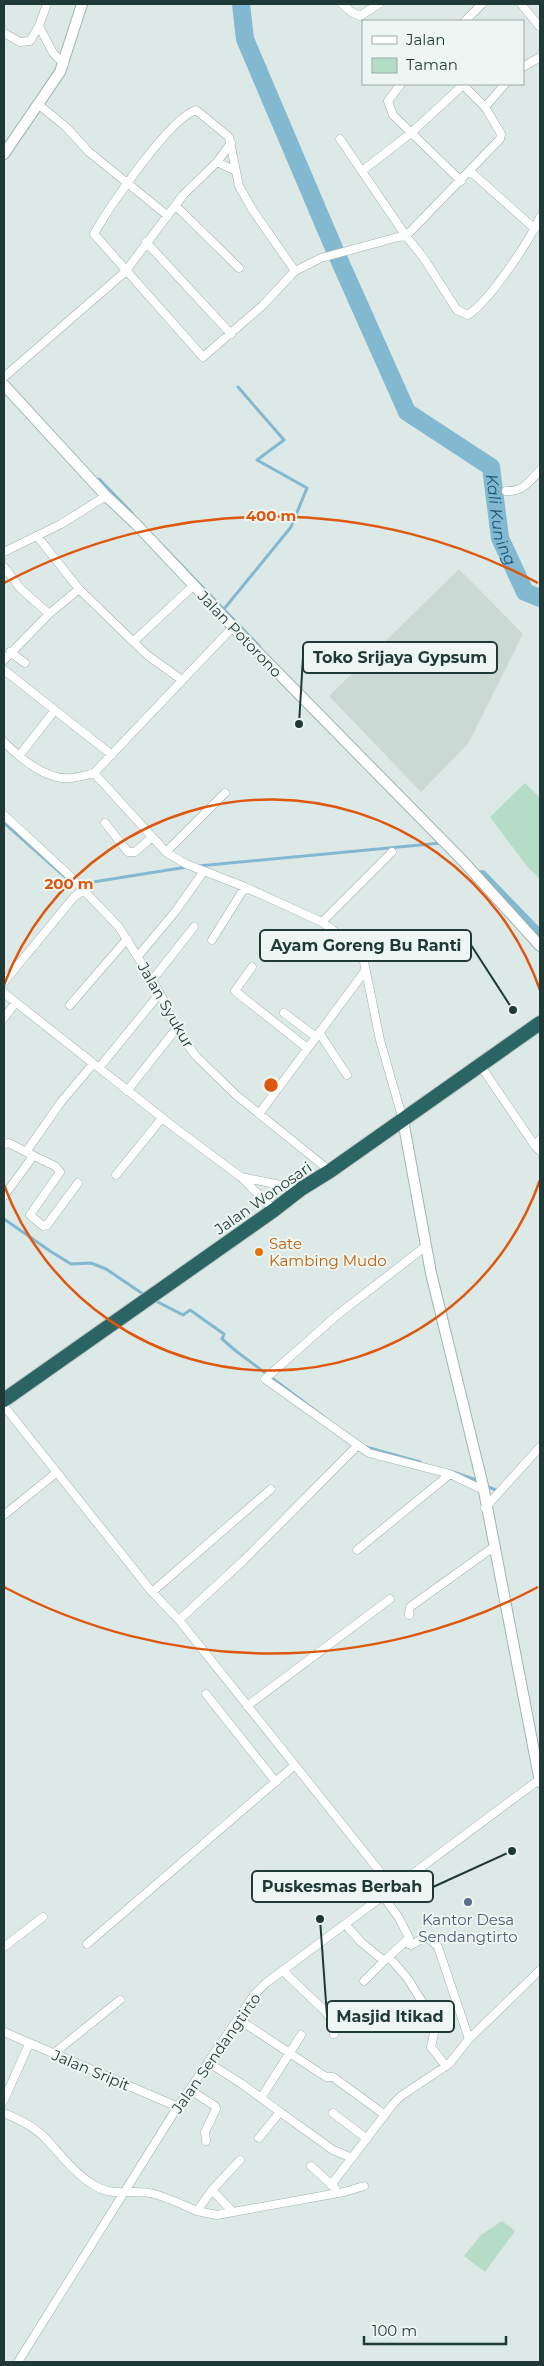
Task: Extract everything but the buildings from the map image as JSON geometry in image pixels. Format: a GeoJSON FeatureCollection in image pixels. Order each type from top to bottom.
{"type":"FeatureCollection","features":[{"type":"Feature","properties":{"kind":"highway","name":"Jalan Wonosari"},"geometry":{"type":"LineString","coordinates":[[4,1400],[274,1210],[300,1189],[330,1171],[540,1024]]}},
{"type":"Feature","properties":{"kind":"street"},"geometry":{"type":"LineString","coordinates":[[4,33],[24,43],[33,38],[46,4]]}},
{"type":"Feature","properties":{"kind":"street"},"geometry":{"type":"LineString","coordinates":[[4,154],[39,105],[64,64],[82,4]]}},
{"type":"Feature","properties":{"kind":"street"},"geometry":{"type":"LineString","coordinates":[[342,4],[350,12],[360,16],[379,4]]}},
{"type":"Feature","properties":{"kind":"street"},"geometry":{"type":"LineString","coordinates":[[466,20],[482,4]]}},
{"type":"Feature","properties":{"kind":"street"},"geometry":{"type":"LineString","coordinates":[[521,4],[540,26]]}},
{"type":"Feature","properties":{"kind":"street"},"geometry":{"type":"LineString","coordinates":[[39,26],[53,53],[64,64]]}},
{"type":"Feature","properties":{"kind":"street"},"geometry":{"type":"LineString","coordinates":[[524,66],[540,57]]}},
{"type":"Feature","properties":{"kind":"street"},"geometry":{"type":"LineString","coordinates":[[400,85],[390,95],[388,101],[390,110],[461,181]]}},
{"type":"Feature","properties":{"kind":"street"},"geometry":{"type":"LineString","coordinates":[[362,171],[412,133],[461,85]]}},
{"type":"Feature","properties":{"kind":"street"},"geometry":{"type":"LineString","coordinates":[[295,270],[252,210],[239,186],[231,143],[224,131],[202,112],[196,110],[191,111],[156,146],[127,184],[94,234],[125,272],[203,357],[262,306],[295,270],[324,257],[406,236],[461,181],[500,139],[501,134],[485,107],[463,85]]}},
{"type":"Feature","properties":{"kind":"street"},"geometry":{"type":"LineString","coordinates":[[485,107],[504,85]]}},
{"type":"Feature","properties":{"kind":"street"},"geometry":{"type":"LineString","coordinates":[[39,105],[127,184],[168,216]]}},
{"type":"Feature","properties":{"kind":"street"},"geometry":{"type":"LineString","coordinates":[[340,139],[406,236],[423,257],[457,310],[468,315],[482,302],[535,229],[540,218]]}},
{"type":"Feature","properties":{"kind":"street"},"geometry":{"type":"LineString","coordinates":[[4,377],[125,272],[183,195],[217,162],[231,143]]}},
{"type":"Feature","properties":{"kind":"street"},"geometry":{"type":"LineString","coordinates":[[217,162],[236,171]]}},
{"type":"Feature","properties":{"kind":"street"},"geometry":{"type":"LineString","coordinates":[[470,170],[535,229]]}},
{"type":"Feature","properties":{"kind":"street"},"geometry":{"type":"LineString","coordinates":[[176,206],[239,268]]}},
{"type":"Feature","properties":{"kind":"street"},"geometry":{"type":"LineString","coordinates":[[146,242],[231,334]]}},
{"type":"Feature","properties":{"kind":"street","name":"Jalan Potorono"},"geometry":{"type":"LineString","coordinates":[[4,385],[106,496],[446,843],[540,946]]}},
{"type":"Feature","properties":{"kind":"street"},"geometry":{"type":"LineString","coordinates":[[506,491],[515,491],[527,485],[540,470]]}},
{"type":"Feature","properties":{"kind":"street"},"geometry":{"type":"LineString","coordinates":[[4,552],[62,524],[106,496]]}},
{"type":"Feature","properties":{"kind":"street"},"geometry":{"type":"LineString","coordinates":[[37,536],[79,589],[147,655],[182,680]]}},
{"type":"Feature","properties":{"kind":"street"},"geometry":{"type":"LineString","coordinates":[[4,567],[20,588],[50,614]]}},
{"type":"Feature","properties":{"kind":"street"},"geometry":{"type":"LineString","coordinates":[[134,641],[194,585]]}},
{"type":"Feature","properties":{"kind":"street"},"geometry":{"type":"LineString","coordinates":[[4,660],[50,614],[79,589]]}},
{"type":"Feature","properties":{"kind":"street"},"geometry":{"type":"LineString","coordinates":[[4,742],[19,756],[58,777],[70,778],[94,773],[233,627]]}},
{"type":"Feature","properties":{"kind":"street"},"geometry":{"type":"LineString","coordinates":[[10,652],[25,663]]}},
{"type":"Feature","properties":{"kind":"street"},"geometry":{"type":"LineString","coordinates":[[4,670],[112,756]]}},
{"type":"Feature","properties":{"kind":"street"},"geometry":{"type":"LineString","coordinates":[[19,756],[55,710]]}},
{"type":"Feature","properties":{"kind":"street"},"geometry":{"type":"LineString","coordinates":[[94,773],[166,852],[186,864],[245,887],[322,922],[362,952],[365,958],[365,971],[380,1040],[403,1120],[426,1246],[495,1546],[540,1781]]}},
{"type":"Feature","properties":{"kind":"street"},"geometry":{"type":"LineString","coordinates":[[166,852],[225,793]]}},
{"type":"Feature","properties":{"kind":"street","name":"Jalan Syukur"},"geometry":{"type":"LineString","coordinates":[[4,815],[70,876],[119,927],[153,979],[176,1029],[212,1074],[330,1171]]}},
{"type":"Feature","properties":{"kind":"street"},"geometry":{"type":"LineString","coordinates":[[105,823],[128,852],[135,852],[152,837]]}},
{"type":"Feature","properties":{"kind":"street"},"geometry":{"type":"LineString","coordinates":[[322,922],[392,852]]}},
{"type":"Feature","properties":{"kind":"street"},"geometry":{"type":"LineString","coordinates":[[138,956],[174,912],[201,870]]}},
{"type":"Feature","properties":{"kind":"street"},"geometry":{"type":"LineString","coordinates":[[212,940],[245,887]]}},
{"type":"Feature","properties":{"kind":"street"},"geometry":{"type":"LineString","coordinates":[[4,982],[82,889]]}},
{"type":"Feature","properties":{"kind":"street"},"geometry":{"type":"LineString","coordinates":[[153,979],[194,927]]}},
{"type":"Feature","properties":{"kind":"street"},"geometry":{"type":"LineString","coordinates":[[70,1004],[127,939]]}},
{"type":"Feature","properties":{"kind":"street"},"geometry":{"type":"LineString","coordinates":[[252,967],[235,991],[308,1048]]}},
{"type":"Feature","properties":{"kind":"street"},"geometry":{"type":"LineString","coordinates":[[259,1114],[365,971]]}},
{"type":"Feature","properties":{"kind":"street"},"geometry":{"type":"LineString","coordinates":[[4,993],[127,1091],[241,1177],[274,1210]]}},
{"type":"Feature","properties":{"kind":"street"},"geometry":{"type":"LineString","coordinates":[[4,1196],[29,1163],[29,1154],[61,1102],[96,1066],[160,993]]}},
{"type":"Feature","properties":{"kind":"street"},"geometry":{"type":"LineString","coordinates":[[4,1018],[16,1002]]}},
{"type":"Feature","properties":{"kind":"street"},"geometry":{"type":"LineString","coordinates":[[284,1012],[318,1035],[347,1075]]}},
{"type":"Feature","properties":{"kind":"street"},"geometry":{"type":"LineString","coordinates":[[127,1091],[176,1029]]}},
{"type":"Feature","properties":{"kind":"street"},"geometry":{"type":"LineString","coordinates":[[480,1065],[539,1145]]}},
{"type":"Feature","properties":{"kind":"street"},"geometry":{"type":"LineString","coordinates":[[116,1175],[162,1118]]}},
{"type":"Feature","properties":{"kind":"street"},"geometry":{"type":"LineString","coordinates":[[4,1144],[9,1143],[55,1166],[60,1172],[30,1215],[43,1226],[47,1224],[78,1182]]}},
{"type":"Feature","properties":{"kind":"street"},"geometry":{"type":"LineString","coordinates":[[241,1177],[300,1189]]}},
{"type":"Feature","properties":{"kind":"street"},"geometry":{"type":"LineString","coordinates":[[426,1246],[336,1316],[265,1379],[369,1452],[450,1474],[483,1490]]}},
{"type":"Feature","properties":{"kind":"street"},"geometry":{"type":"LineString","coordinates":[[4,1406],[152,1592],[179,1620],[393,1888]]}},
{"type":"Feature","properties":{"kind":"street"},"geometry":{"type":"LineString","coordinates":[[179,1620],[244,1560],[358,1445]]}},
{"type":"Feature","properties":{"kind":"street"},"geometry":{"type":"LineString","coordinates":[[485,1508],[540,1447]]}},
{"type":"Feature","properties":{"kind":"street"},"geometry":{"type":"LineString","coordinates":[[4,1516],[56,1473]]}},
{"type":"Feature","properties":{"kind":"street"},"geometry":{"type":"LineString","coordinates":[[357,1550],[450,1474]]}},
{"type":"Feature","properties":{"kind":"street"},"geometry":{"type":"LineString","coordinates":[[152,1592],[271,1489]]}},
{"type":"Feature","properties":{"kind":"street"},"geometry":{"type":"LineString","coordinates":[[409,1616],[410,1607],[495,1546]]}},
{"type":"Feature","properties":{"kind":"street"},"geometry":{"type":"LineString","coordinates":[[248,1706],[390,1599]]}},
{"type":"Feature","properties":{"kind":"street"},"geometry":{"type":"LineString","coordinates":[[206,1694],[276,1782]]}},
{"type":"Feature","properties":{"kind":"street"},"geometry":{"type":"LineString","coordinates":[[86,1944],[295,1765]]}},
{"type":"Feature","properties":{"kind":"street","name":"Jalan Sendangtirto"},"geometry":{"type":"LineString","coordinates":[[18,2362],[178,2107],[254,1995],[382,1896],[540,1781]]}},
{"type":"Feature","properties":{"kind":"street"},"geometry":{"type":"LineString","coordinates":[[364,1981],[405,1942],[408,1936],[399,1918],[382,1896]]}},
{"type":"Feature","properties":{"kind":"street"},"geometry":{"type":"LineString","coordinates":[[4,1947],[43,1917]]}},
{"type":"Feature","properties":{"kind":"street"},"geometry":{"type":"LineString","coordinates":[[345,1924],[361,1942],[387,1959],[408,1979],[436,2024],[431,2047],[446,2066]]}},
{"type":"Feature","properties":{"kind":"street"},"geometry":{"type":"LineString","coordinates":[[405,1942],[410,1944],[428,1938],[438,1947],[469,2039]]}},
{"type":"Feature","properties":{"kind":"street"},"geometry":{"type":"LineString","coordinates":[[331,2185],[401,2096],[446,2066],[469,2039],[540,1970]]}},
{"type":"Feature","properties":{"kind":"street"},"geometry":{"type":"LineString","coordinates":[[283,1971],[326,2012],[331,2020],[334,2034]]}},
{"type":"Feature","properties":{"kind":"street"},"geometry":{"type":"LineString","coordinates":[[54,2054],[120,2000]]}},
{"type":"Feature","properties":{"kind":"street"},"geometry":{"type":"LineString","coordinates":[[238,2019],[326,2077],[333,2077],[385,2115]]}},
{"type":"Feature","properties":{"kind":"street","name":"Jalan Sripit"},"geometry":{"type":"LineString","coordinates":[[4,2032],[178,2107]]}},
{"type":"Feature","properties":{"kind":"street"},"geometry":{"type":"LineString","coordinates":[[261,2098],[302,2035]]}},
{"type":"Feature","properties":{"kind":"street"},"geometry":{"type":"LineString","coordinates":[[5,2095],[30,2044]]}},
{"type":"Feature","properties":{"kind":"street"},"geometry":{"type":"LineString","coordinates":[[209,2063],[333,2150],[352,2158]]}},
{"type":"Feature","properties":{"kind":"street"},"geometry":{"type":"LineString","coordinates":[[190,2090],[215,2106],[216,2109],[205,2132],[206,2141]]}},
{"type":"Feature","properties":{"kind":"street"},"geometry":{"type":"LineString","coordinates":[[259,2138],[280,2112]]}},
{"type":"Feature","properties":{"kind":"street"},"geometry":{"type":"LineString","coordinates":[[4,2113],[25,2122],[45,2138],[68,2166],[96,2186],[113,2194],[126,2191],[155,2194],[197,2212],[218,2215],[344,2192],[364,2186]]}},
{"type":"Feature","properties":{"kind":"street"},"geometry":{"type":"LineString","coordinates":[[332,2114],[367,2139]]}},
{"type":"Feature","properties":{"kind":"street"},"geometry":{"type":"LineString","coordinates":[[197,2212],[212,2190],[240,2160]]}},
{"type":"Feature","properties":{"kind":"street"},"geometry":{"type":"LineString","coordinates":[[311,2166],[331,2185],[344,2192]]}},
{"type":"Feature","properties":{"kind":"street"},"geometry":{"type":"LineString","coordinates":[[212,2190],[233,2212]]}},
{"type":"Feature","properties":{"kind":"shaded area"},"geometry":{"type":"Polygon","coordinates":[[[459,569],[523,634],[468,744],[421,792],[329,696],[459,569]]]}},
{"type":"Feature","properties":{"kind":"green space"},"geometry":{"type":"Polygon","coordinates":[[[525,783],[540,798],[540,879],[526,865],[490,817],[525,783]]]}},
{"type":"Feature","properties":{"kind":"green space"},"geometry":{"type":"Polygon","coordinates":[[[502,2221],[515,2231],[485,2272],[464,2256],[481,2235],[502,2221]]]}},
{"type":"Feature","properties":{"kind":"waterway","name":"Kali Kuning"},"geometry":{"type":"LineString","coordinates":[[241,4],[245,39],[333,246],[407,412],[491,467],[500,538],[525,592],[540,598]]}},
{"type":"Feature","properties":{"kind":"waterway"},"geometry":{"type":"LineString","coordinates":[[224,609],[291,527],[307,488],[257,460],[284,440],[238,387]]}},
{"type":"Feature","properties":{"kind":"waterway"},"geometry":{"type":"LineString","coordinates":[[99,479],[132,513]]}},
{"type":"Feature","properties":{"kind":"waterway"},"geometry":{"type":"LineString","coordinates":[[162,545],[260,647]]}},
{"type":"Feature","properties":{"kind":"waterway"},"geometry":{"type":"LineString","coordinates":[[4,823],[74,885],[187,867]]}},
{"type":"Feature","properties":{"kind":"waterway"},"geometry":{"type":"LineString","coordinates":[[198,866],[441,843]]}},
{"type":"Feature","properties":{"kind":"waterway"},"geometry":{"type":"LineString","coordinates":[[482,875],[540,935]]}},
{"type":"Feature","properties":{"kind":"waterway"},"geometry":{"type":"LineString","coordinates":[[4,1219],[71,1264],[91,1263],[106,1269],[146,1296]]}},
{"type":"Feature","properties":{"kind":"waterway"},"geometry":{"type":"LineString","coordinates":[[154,1300],[183,1315],[190,1310],[224,1334],[222,1339],[236,1351],[324,1417]]}},
{"type":"Feature","properties":{"kind":"waterway"},"geometry":{"type":"LineString","coordinates":[[366,1447],[420,1462]]}},
{"type":"Feature","properties":{"kind":"waterway"},"geometry":{"type":"LineString","coordinates":[[450,1471],[479,1481]]}},
{"type":"Feature","properties":{"kind":"waterway"},"geometry":{"type":"LineString","coordinates":[[486,1486],[498,1491]]}},
{"type":"Feature","properties":{"kind":"place","name":"Toko Srijaya Gypsum"},"geometry":{"type":"Point","coordinates":[299,724]}},
{"type":"Feature","properties":{"kind":"place","name":"Ayam Goreng Bu Ranti"},"geometry":{"type":"Point","coordinates":[513,1010]}},
{"type":"Feature","properties":{"kind":"place","name":"Sate Kambing Mudo"},"geometry":{"type":"Point","coordinates":[259,1252]}},
{"type":"Feature","properties":{"kind":"place","name":"Puskesmas Berbah"},"geometry":{"type":"Point","coordinates":[512,1851]}},
{"type":"Feature","properties":{"kind":"place","name":"Kantor Desa Sendangtirto"},"geometry":{"type":"Point","coordinates":[468,1902]}},
{"type":"Feature","properties":{"kind":"place","name":"Masjid Itikad"},"geometry":{"type":"Point","coordinates":[320,1919]}}]}
